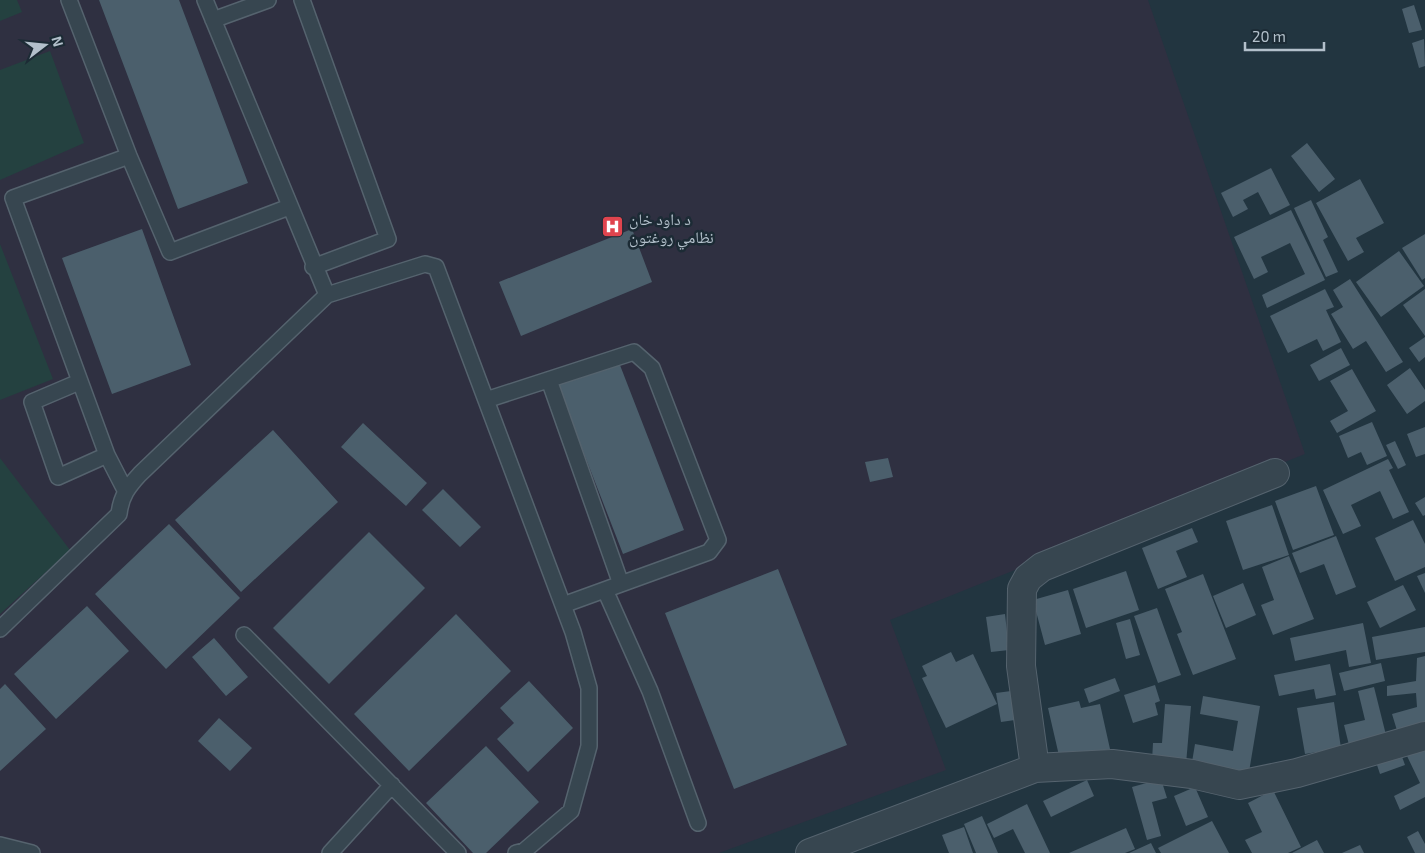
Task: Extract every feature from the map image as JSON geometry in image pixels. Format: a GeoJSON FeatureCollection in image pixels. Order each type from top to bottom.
{"type":"FeatureCollection","features":[{"type":"Feature","properties":{"kind":"street"},"geometry":{"type":"LineString","coordinates":[[1035,768],[1021,666],[1022,589],[1028,578],[1042,567],[1275,473]]}},
{"type":"Feature","properties":{"kind":"street"},"geometry":{"type":"LineString","coordinates":[[810,853],[849,847],[1035,768],[1112,764],[1192,774],[1239,785],[1297,774],[1425,736]]}},
{"type":"Feature","properties":{"kind":"lane"},"geometry":{"type":"LineString","coordinates":[[68,0],[129,156],[170,252],[289,207]]}},
{"type":"Feature","properties":{"kind":"lane"},"geometry":{"type":"LineString","coordinates":[[205,0],[313,267],[327,295]]}},
{"type":"Feature","properties":{"kind":"lane"},"geometry":{"type":"LineString","coordinates":[[213,20],[268,0]]}},
{"type":"Feature","properties":{"kind":"lane"},"geometry":{"type":"LineString","coordinates":[[302,0],[388,239],[313,267]]}},
{"type":"Feature","properties":{"kind":"lane"},"geometry":{"type":"LineString","coordinates":[[125,490],[107,455],[79,382],[13,198],[129,156]]}},
{"type":"Feature","properties":{"kind":"lane"},"geometry":{"type":"LineString","coordinates":[[0,629],[119,514],[120,502],[125,490],[327,295],[425,264],[436,267],[574,632],[589,688],[589,746],[571,811],[524,852],[516,853]]}},
{"type":"Feature","properties":{"kind":"lane"},"geometry":{"type":"LineString","coordinates":[[486,400],[634,352],[652,368],[718,540],[709,552],[563,605]]}},
{"type":"Feature","properties":{"kind":"lane"},"geometry":{"type":"LineString","coordinates":[[549,380],[621,584]]}},
{"type":"Feature","properties":{"kind":"lane"},"geometry":{"type":"LineString","coordinates":[[79,382],[32,402],[58,477],[107,455]]}},
{"type":"Feature","properties":{"kind":"lane"},"geometry":{"type":"LineString","coordinates":[[605,590],[650,691],[698,823]]}},
{"type":"Feature","properties":{"kind":"lane"},"geometry":{"type":"LineString","coordinates":[[244,635],[458,853]]}},
{"type":"Feature","properties":{"kind":"lane"},"geometry":{"type":"LineString","coordinates":[[330,853],[392,785]]}},
{"type":"Feature","properties":{"kind":"lane"},"geometry":{"type":"LineString","coordinates":[[0,845],[32,853]]}},
{"type":"Feature","properties":{"kind":"shaded area","name":"د داود خان نظامي روغتون"},"geometry":{"type":"Polygon","coordinates":[[[0,0],[1148,0],[1305,454],[890,620],[946,770],[719,853],[0,853],[0,0]]]}},
{"type":"Feature","properties":{"kind":"green space"},"geometry":{"type":"Polygon","coordinates":[[[0,0],[17,0],[22,12],[0,21],[0,0]]]}},
{"type":"Feature","properties":{"kind":"green space"},"geometry":{"type":"Polygon","coordinates":[[[50,51],[84,143],[0,180],[0,70],[50,51]]]}},
{"type":"Feature","properties":{"kind":"green space"},"geometry":{"type":"Polygon","coordinates":[[[0,244],[53,379],[0,400],[0,244]]]}},
{"type":"Feature","properties":{"kind":"green space"},"geometry":{"type":"Polygon","coordinates":[[[0,458],[70,550],[0,614],[0,458]]]}},
{"type":"Feature","properties":{"kind":"building"},"geometry":{"type":"Polygon","coordinates":[[[99,0],[179,0],[248,183],[178,209],[99,0]]]}},
{"type":"Feature","properties":{"kind":"building"},"geometry":{"type":"Polygon","coordinates":[[[1414,5],[1422,30],[1409,33],[1402,9],[1414,5]]]}},
{"type":"Feature","properties":{"kind":"building"},"geometry":{"type":"Polygon","coordinates":[[[1424,39],[1425,66],[1419,68],[1412,43],[1424,39]]]}},
{"type":"Feature","properties":{"kind":"building"},"geometry":{"type":"Polygon","coordinates":[[[1307,143],[1335,179],[1319,192],[1291,156],[1307,143]]]}},
{"type":"Feature","properties":{"kind":"building"},"geometry":{"type":"Polygon","coordinates":[[[1271,168],[1290,205],[1270,215],[1258,192],[1243,200],[1248,209],[1233,217],[1221,193],[1271,168]]]}},
{"type":"Feature","properties":{"kind":"building"},"geometry":{"type":"Polygon","coordinates":[[[1360,179],[1384,223],[1356,238],[1364,252],[1348,261],[1316,203],[1360,179]]]}},
{"type":"Feature","properties":{"kind":"building"},"geometry":{"type":"Polygon","coordinates":[[[1311,200],[1328,237],[1323,240],[1338,272],[1326,277],[1294,208],[1311,200]]]}},
{"type":"Feature","properties":{"kind":"building"},"geometry":{"type":"Polygon","coordinates":[[[1291,210],[1325,280],[1267,308],[1262,295],[1305,274],[1290,243],[1261,257],[1268,272],[1254,279],[1234,237],[1291,210]]]}},
{"type":"Feature","properties":{"kind":"building"},"geometry":{"type":"Polygon","coordinates":[[[142,229],[191,365],[112,394],[62,258],[142,229]]]}},
{"type":"Feature","properties":{"kind":"building"},"geometry":{"type":"Polygon","coordinates":[[[632,229],[652,282],[521,336],[499,282],[632,229]]]}},
{"type":"Feature","properties":{"kind":"building"},"geometry":{"type":"Polygon","coordinates":[[[1425,234],[1425,278],[1422,280],[1402,248],[1425,234]]]}},
{"type":"Feature","properties":{"kind":"building"},"geometry":{"type":"Polygon","coordinates":[[[1399,251],[1424,286],[1381,317],[1356,282],[1399,251]]]}},
{"type":"Feature","properties":{"kind":"building"},"geometry":{"type":"Polygon","coordinates":[[[1350,279],[1403,362],[1386,372],[1366,341],[1353,349],[1331,314],[1343,307],[1333,290],[1350,279]]]}},
{"type":"Feature","properties":{"kind":"building"},"geometry":{"type":"Polygon","coordinates":[[[1325,289],[1334,307],[1326,310],[1341,342],[1323,351],[1317,339],[1288,353],[1270,316],[1325,289]]]}},
{"type":"Feature","properties":{"kind":"building"},"geometry":{"type":"Polygon","coordinates":[[[1425,289],[1425,336],[1403,305],[1425,289]]]}},
{"type":"Feature","properties":{"kind":"building"},"geometry":{"type":"Polygon","coordinates":[[[1425,337],[1425,357],[1419,362],[1409,348],[1425,337]]]}},
{"type":"Feature","properties":{"kind":"building"},"geometry":{"type":"Polygon","coordinates":[[[1341,348],[1350,365],[1319,381],[1310,365],[1341,348]]]}},
{"type":"Feature","properties":{"kind":"building"},"geometry":{"type":"Polygon","coordinates":[[[618,360],[684,530],[623,554],[557,384],[618,360]]]}},
{"type":"Feature","properties":{"kind":"building"},"geometry":{"type":"Polygon","coordinates":[[[1410,368],[1425,390],[1425,401],[1407,414],[1387,385],[1410,368]]]}},
{"type":"Feature","properties":{"kind":"building"},"geometry":{"type":"Polygon","coordinates":[[[1352,369],[1376,411],[1337,433],[1330,421],[1348,411],[1330,381],[1352,369]]]}},
{"type":"Feature","properties":{"kind":"building"},"geometry":{"type":"Polygon","coordinates":[[[1372,422],[1387,456],[1367,465],[1361,452],[1348,458],[1339,436],[1372,422]]]}},
{"type":"Feature","properties":{"kind":"building"},"geometry":{"type":"Polygon","coordinates":[[[363,423],[427,483],[406,506],[341,447],[363,423]]]}},
{"type":"Feature","properties":{"kind":"building"},"geometry":{"type":"Polygon","coordinates":[[[1425,427],[1425,454],[1416,457],[1407,434],[1425,427]]]}},
{"type":"Feature","properties":{"kind":"building"},"geometry":{"type":"Polygon","coordinates":[[[273,430],[338,502],[241,592],[175,520],[273,430]]]}},
{"type":"Feature","properties":{"kind":"building"},"geometry":{"type":"Polygon","coordinates":[[[1395,441],[1406,465],[1398,469],[1386,445],[1395,441]]]}},
{"type":"Feature","properties":{"kind":"building"},"geometry":{"type":"Polygon","coordinates":[[[888,458],[893,477],[870,482],[865,462],[888,458]]]}},
{"type":"Feature","properties":{"kind":"building"},"geometry":{"type":"Polygon","coordinates":[[[1388,459],[1393,468],[1389,470],[1409,512],[1393,519],[1380,491],[1351,505],[1361,526],[1343,534],[1323,490],[1388,459]]]}},
{"type":"Feature","properties":{"kind":"building"},"geometry":{"type":"Polygon","coordinates":[[[1316,486],[1334,535],[1293,550],[1275,501],[1316,486]]]}},
{"type":"Feature","properties":{"kind":"building"},"geometry":{"type":"Polygon","coordinates":[[[443,489],[481,527],[460,547],[422,510],[443,489]]]}},
{"type":"Feature","properties":{"kind":"building"},"geometry":{"type":"Polygon","coordinates":[[[1425,497],[1425,515],[1423,516],[1415,503],[1425,497]]]}},
{"type":"Feature","properties":{"kind":"building"},"geometry":{"type":"Polygon","coordinates":[[[1272,505],[1289,555],[1243,570],[1226,521],[1272,505]]]}},
{"type":"Feature","properties":{"kind":"building"},"geometry":{"type":"Polygon","coordinates":[[[1413,520],[1425,544],[1425,567],[1395,581],[1375,538],[1413,520]]]}},
{"type":"Feature","properties":{"kind":"building"},"geometry":{"type":"Polygon","coordinates":[[[169,524],[240,598],[166,669],[95,594],[169,524]]]}},
{"type":"Feature","properties":{"kind":"building"},"geometry":{"type":"Polygon","coordinates":[[[1192,528],[1198,542],[1176,551],[1187,577],[1158,589],[1142,548],[1192,528]]]}},
{"type":"Feature","properties":{"kind":"building"},"geometry":{"type":"Polygon","coordinates":[[[369,532],[425,588],[329,684],[273,628],[369,532]]]}},
{"type":"Feature","properties":{"kind":"building"},"geometry":{"type":"Polygon","coordinates":[[[1336,536],[1356,587],[1336,595],[1324,564],[1300,573],[1292,553],[1336,536]]]}},
{"type":"Feature","properties":{"kind":"building"},"geometry":{"type":"Polygon","coordinates":[[[1289,556],[1314,619],[1273,635],[1261,605],[1274,600],[1262,567],[1289,556]]]}},
{"type":"Feature","properties":{"kind":"building"},"geometry":{"type":"Polygon","coordinates":[[[778,569],[847,745],[734,789],[665,613],[778,569]]]}},
{"type":"Feature","properties":{"kind":"building"},"geometry":{"type":"Polygon","coordinates":[[[1126,571],[1139,610],[1086,628],[1073,589],[1126,571]]]}},
{"type":"Feature","properties":{"kind":"building"},"geometry":{"type":"Polygon","coordinates":[[[1425,573],[1425,593],[1417,576],[1425,573]]]}},
{"type":"Feature","properties":{"kind":"building"},"geometry":{"type":"Polygon","coordinates":[[[1203,574],[1236,659],[1193,675],[1177,634],[1182,632],[1165,589],[1203,574]]]}},
{"type":"Feature","properties":{"kind":"building"},"geometry":{"type":"Polygon","coordinates":[[[1243,583],[1256,615],[1226,628],[1213,596],[1243,583]]]}},
{"type":"Feature","properties":{"kind":"building"},"geometry":{"type":"Polygon","coordinates":[[[1403,585],[1416,610],[1380,628],[1367,602],[1403,585]]]}},
{"type":"Feature","properties":{"kind":"building"},"geometry":{"type":"Polygon","coordinates":[[[1068,590],[1081,634],[1045,645],[1033,600],[1068,590]]]}},
{"type":"Feature","properties":{"kind":"building"},"geometry":{"type":"Polygon","coordinates":[[[87,606],[129,651],[56,719],[14,674],[87,606]]]}},
{"type":"Feature","properties":{"kind":"building"},"geometry":{"type":"Polygon","coordinates":[[[1157,608],[1181,675],[1158,683],[1134,616],[1157,608]]]}},
{"type":"Feature","properties":{"kind":"building"},"geometry":{"type":"Polygon","coordinates":[[[456,614],[511,671],[409,771],[354,714],[456,614]]]}},
{"type":"Feature","properties":{"kind":"building"},"geometry":{"type":"Polygon","coordinates":[[[1005,614],[1009,650],[991,652],[986,617],[1005,614]]]}},
{"type":"Feature","properties":{"kind":"building"},"geometry":{"type":"Polygon","coordinates":[[[1130,619],[1140,655],[1126,659],[1116,623],[1130,619]]]}},
{"type":"Feature","properties":{"kind":"building"},"geometry":{"type":"Polygon","coordinates":[[[1363,623],[1371,663],[1349,667],[1346,650],[1295,661],[1290,638],[1363,623]]]}},
{"type":"Feature","properties":{"kind":"building"},"geometry":{"type":"Polygon","coordinates":[[[1425,627],[1425,652],[1376,660],[1372,637],[1425,627]]]}},
{"type":"Feature","properties":{"kind":"building"},"geometry":{"type":"Polygon","coordinates":[[[214,638],[248,677],[226,696],[192,657],[214,638]]]}},
{"type":"Feature","properties":{"kind":"building"},"geometry":{"type":"Polygon","coordinates":[[[951,652],[956,662],[973,654],[997,704],[946,728],[922,678],[927,676],[922,666],[951,652]]]}},
{"type":"Feature","properties":{"kind":"building"},"geometry":{"type":"Polygon","coordinates":[[[1425,656],[1425,732],[1399,737],[1392,714],[1417,707],[1416,693],[1387,696],[1387,686],[1416,681],[1417,658],[1425,656]]]}},
{"type":"Feature","properties":{"kind":"building"},"geometry":{"type":"Polygon","coordinates":[[[1381,663],[1385,681],[1344,691],[1339,673],[1381,663]]]}},
{"type":"Feature","properties":{"kind":"building"},"geometry":{"type":"Polygon","coordinates":[[[1330,664],[1336,695],[1316,699],[1314,689],[1279,696],[1274,675],[1330,664]]]}},
{"type":"Feature","properties":{"kind":"building"},"geometry":{"type":"Polygon","coordinates":[[[1115,678],[1120,691],[1089,703],[1084,689],[1115,678]]]}},
{"type":"Feature","properties":{"kind":"building"},"geometry":{"type":"Polygon","coordinates":[[[529,681],[573,728],[528,772],[497,739],[514,723],[500,708],[529,681]]]}},
{"type":"Feature","properties":{"kind":"building"},"geometry":{"type":"Polygon","coordinates":[[[5,684],[46,729],[0,771],[0,689],[5,684]]]}},
{"type":"Feature","properties":{"kind":"building"},"geometry":{"type":"Polygon","coordinates":[[[1155,685],[1160,701],[1155,703],[1158,715],[1133,723],[1124,695],[1155,685]]]}},
{"type":"Feature","properties":{"kind":"building"},"geometry":{"type":"Polygon","coordinates":[[[1374,687],[1386,735],[1349,745],[1344,725],[1365,720],[1358,691],[1374,687]]]}},
{"type":"Feature","properties":{"kind":"building"},"geometry":{"type":"Polygon","coordinates":[[[1011,691],[1015,720],[1001,722],[996,693],[1011,691]]]}},
{"type":"Feature","properties":{"kind":"building"},"geometry":{"type":"Polygon","coordinates":[[[1203,696],[1260,706],[1249,772],[1192,762],[1195,744],[1233,751],[1238,721],[1200,714],[1203,696]]]}},
{"type":"Feature","properties":{"kind":"building"},"geometry":{"type":"Polygon","coordinates":[[[1079,701],[1081,708],[1100,704],[1110,749],[1060,760],[1048,708],[1079,701]]]}},
{"type":"Feature","properties":{"kind":"building"},"geometry":{"type":"Polygon","coordinates":[[[1334,702],[1341,748],[1305,754],[1297,708],[1334,702]]]}},
{"type":"Feature","properties":{"kind":"building"},"geometry":{"type":"Polygon","coordinates":[[[1165,704],[1191,706],[1186,764],[1152,761],[1153,743],[1162,743],[1165,704]]]}},
{"type":"Feature","properties":{"kind":"building"},"geometry":{"type":"Polygon","coordinates":[[[219,718],[252,748],[230,771],[198,741],[219,718]]]}},
{"type":"Feature","properties":{"kind":"building"},"geometry":{"type":"Polygon","coordinates":[[[486,746],[539,802],[486,853],[473,853],[426,803],[486,746]]]}},
{"type":"Feature","properties":{"kind":"building"},"geometry":{"type":"Polygon","coordinates":[[[1425,747],[1425,797],[1400,810],[1394,796],[1420,783],[1407,756],[1425,747]]]}},
{"type":"Feature","properties":{"kind":"building"},"geometry":{"type":"Polygon","coordinates":[[[1400,751],[1405,765],[1380,774],[1375,759],[1400,751]]]}},
{"type":"Feature","properties":{"kind":"building"},"geometry":{"type":"Polygon","coordinates":[[[1161,779],[1167,798],[1152,802],[1161,836],[1147,840],[1132,787],[1161,779]]]}},
{"type":"Feature","properties":{"kind":"building"},"geometry":{"type":"Polygon","coordinates":[[[1087,780],[1094,796],[1051,817],[1043,801],[1087,780]]]}},
{"type":"Feature","properties":{"kind":"building"},"geometry":{"type":"Polygon","coordinates":[[[1195,787],[1208,817],[1186,826],[1174,796],[1195,787]]]}},
{"type":"Feature","properties":{"kind":"building"},"geometry":{"type":"Polygon","coordinates":[[[1273,790],[1301,847],[1288,853],[1252,853],[1245,840],[1262,832],[1248,803],[1273,790]]]}},
{"type":"Feature","properties":{"kind":"building"},"geometry":{"type":"Polygon","coordinates":[[[1027,804],[1050,853],[1025,853],[1013,829],[994,838],[987,824],[1027,804]]]}},
{"type":"Feature","properties":{"kind":"building"},"geometry":{"type":"Polygon","coordinates":[[[982,816],[998,853],[976,853],[964,824],[982,816]]]}},
{"type":"Feature","properties":{"kind":"building"},"geometry":{"type":"Polygon","coordinates":[[[1212,821],[1229,853],[1161,853],[1158,848],[1212,821]]]}},
{"type":"Feature","properties":{"kind":"building"},"geometry":{"type":"Polygon","coordinates":[[[964,827],[973,853],[949,853],[942,835],[964,827]]]}},
{"type":"Feature","properties":{"kind":"building"},"geometry":{"type":"Polygon","coordinates":[[[1126,828],[1135,849],[1125,853],[1069,853],[1126,828]]]}},
{"type":"Feature","properties":{"kind":"building"},"geometry":{"type":"Polygon","coordinates":[[[1418,831],[1425,844],[1425,853],[1415,853],[1407,837],[1418,831]]]}},
{"type":"Feature","properties":{"kind":"building"},"geometry":{"type":"Polygon","coordinates":[[[1317,840],[1324,853],[1292,853],[1317,840]]]}},
{"type":"Feature","properties":{"kind":"building"},"geometry":{"type":"Polygon","coordinates":[[[1151,843],[1156,853],[1129,853],[1151,843]]]}},
{"type":"Feature","properties":{"kind":"building"},"geometry":{"type":"Polygon","coordinates":[[[1360,845],[1364,853],[1342,853],[1360,845]]]}},
{"type":"Feature","properties":{"kind":"place","name":"د داود خان نظامي روغتون"},"geometry":{"type":"Point","coordinates":[613,227]}}]}
